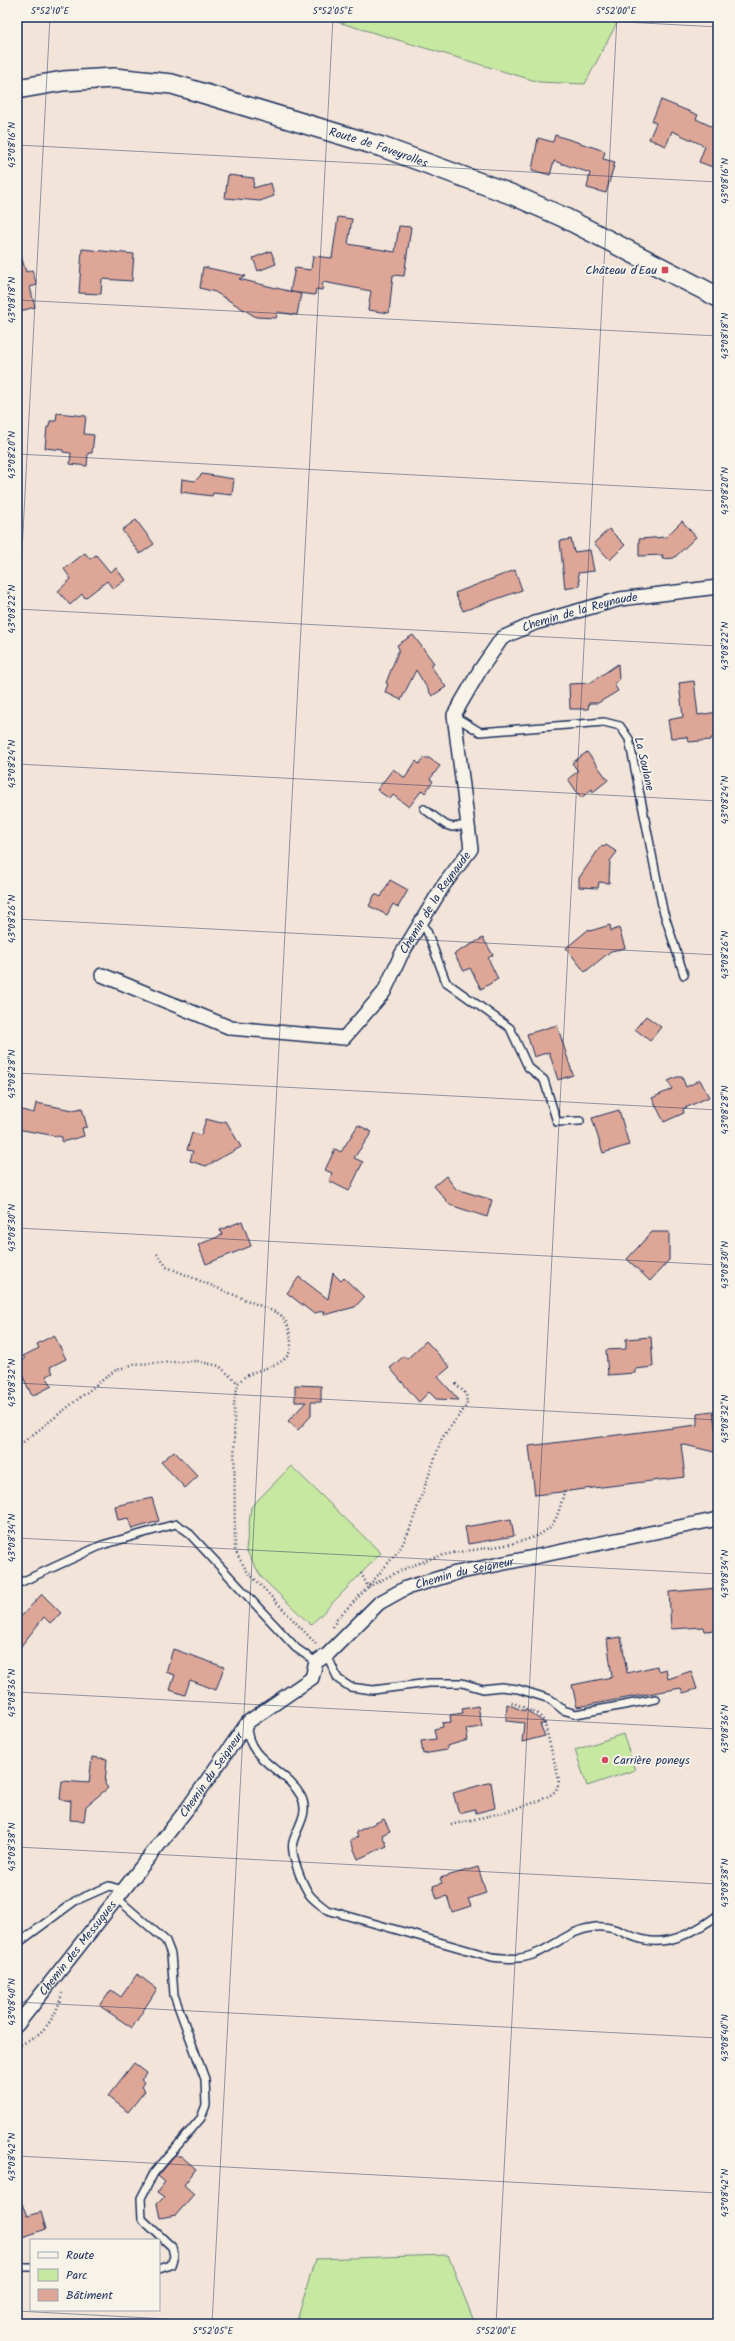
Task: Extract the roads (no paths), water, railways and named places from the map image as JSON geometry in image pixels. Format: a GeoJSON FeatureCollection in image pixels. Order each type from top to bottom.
{"type":"FeatureCollection","features":[{"type":"Feature","properties":{"kind":"main road","name":"Route de Faveyrolles"},"geometry":{"type":"LineString","coordinates":[[17,89],[63,81],[114,78],[172,84],[382,147],[513,195],[563,217],[718,297]]}},
{"type":"Feature","properties":{"kind":"street","name":"Chemin de la Reynaude"},"geometry":{"type":"LineString","coordinates":[[102,976],[231,1028],[344,1038],[384,992],[401,955],[443,886],[471,849],[454,715],[480,670],[502,638],[535,623],[620,599],[718,587]]}},
{"type":"Feature","properties":{"kind":"street","name":"Chemin du Seigneur"},"geometry":{"type":"LineString","coordinates":[[123,1890],[187,1809],[248,1722],[312,1678],[316,1662],[327,1655],[379,1603],[406,1588],[456,1573],[718,1519]]}},
{"type":"Feature","properties":{"kind":"street","name":"Chemin des Messugues"},"geometry":{"type":"LineString","coordinates":[[17,2025],[123,1890]]}},
{"type":"Feature","properties":{"kind":"lane","name":"La Soulane"},"geometry":{"type":"LineString","coordinates":[[454,715],[480,732],[604,722],[620,726],[630,739],[663,910],[684,974]]}},
{"type":"Feature","properties":{"kind":"lane"},"geometry":{"type":"LineString","coordinates":[[424,809],[446,825],[452,827],[468,825]]}},
{"type":"Feature","properties":{"kind":"lane"},"geometry":{"type":"LineString","coordinates":[[421,923],[427,931],[446,982],[510,1028],[528,1067],[544,1080],[557,1122],[580,1121]]}},
{"type":"Feature","properties":{"kind":"lane"},"geometry":{"type":"LineString","coordinates":[[17,1584],[102,1545],[176,1524],[187,1531],[296,1648],[316,1662]]}},
{"type":"Feature","properties":{"kind":"lane"},"geometry":{"type":"LineString","coordinates":[[327,1655],[338,1679],[350,1687],[357,1688],[373,1690],[430,1683],[462,1683],[483,1689],[501,1687],[518,1689],[550,1700],[563,1710],[576,1714],[656,1700]]}},
{"type":"Feature","properties":{"kind":"lane"},"geometry":{"type":"LineString","coordinates":[[248,1722],[247,1738],[254,1750],[294,1787],[302,1797],[304,1810],[301,1825],[293,1842],[292,1856],[309,1894],[327,1910],[492,1957],[514,1959],[537,1953],[572,1933],[596,1927],[621,1930],[645,1940],[672,1939],[701,1928],[718,1915]]}},
{"type":"Feature","properties":{"kind":"lane"},"geometry":{"type":"LineString","coordinates":[[17,1944],[75,1901],[109,1886],[123,1890],[120,1901],[166,1941],[171,1954],[174,1995],[205,2079],[206,2105],[201,2118],[154,2173],[141,2198],[142,2219],[172,2247],[174,2256],[171,2265],[160,2269]]}},
{"type":"Feature","properties":{"kind":"lane"},"geometry":{"type":"LineString","coordinates":[[17,2267],[30,2267]]}},
{"type":"Feature","properties":{"kind":"place","name":"Château d'Eau"},"geometry":{"type":"Point","coordinates":[665,270]}},
{"type":"Feature","properties":{"kind":"place","name":"Carrière poneys"},"geometry":{"type":"Point","coordinates":[605,1760]}}]}
